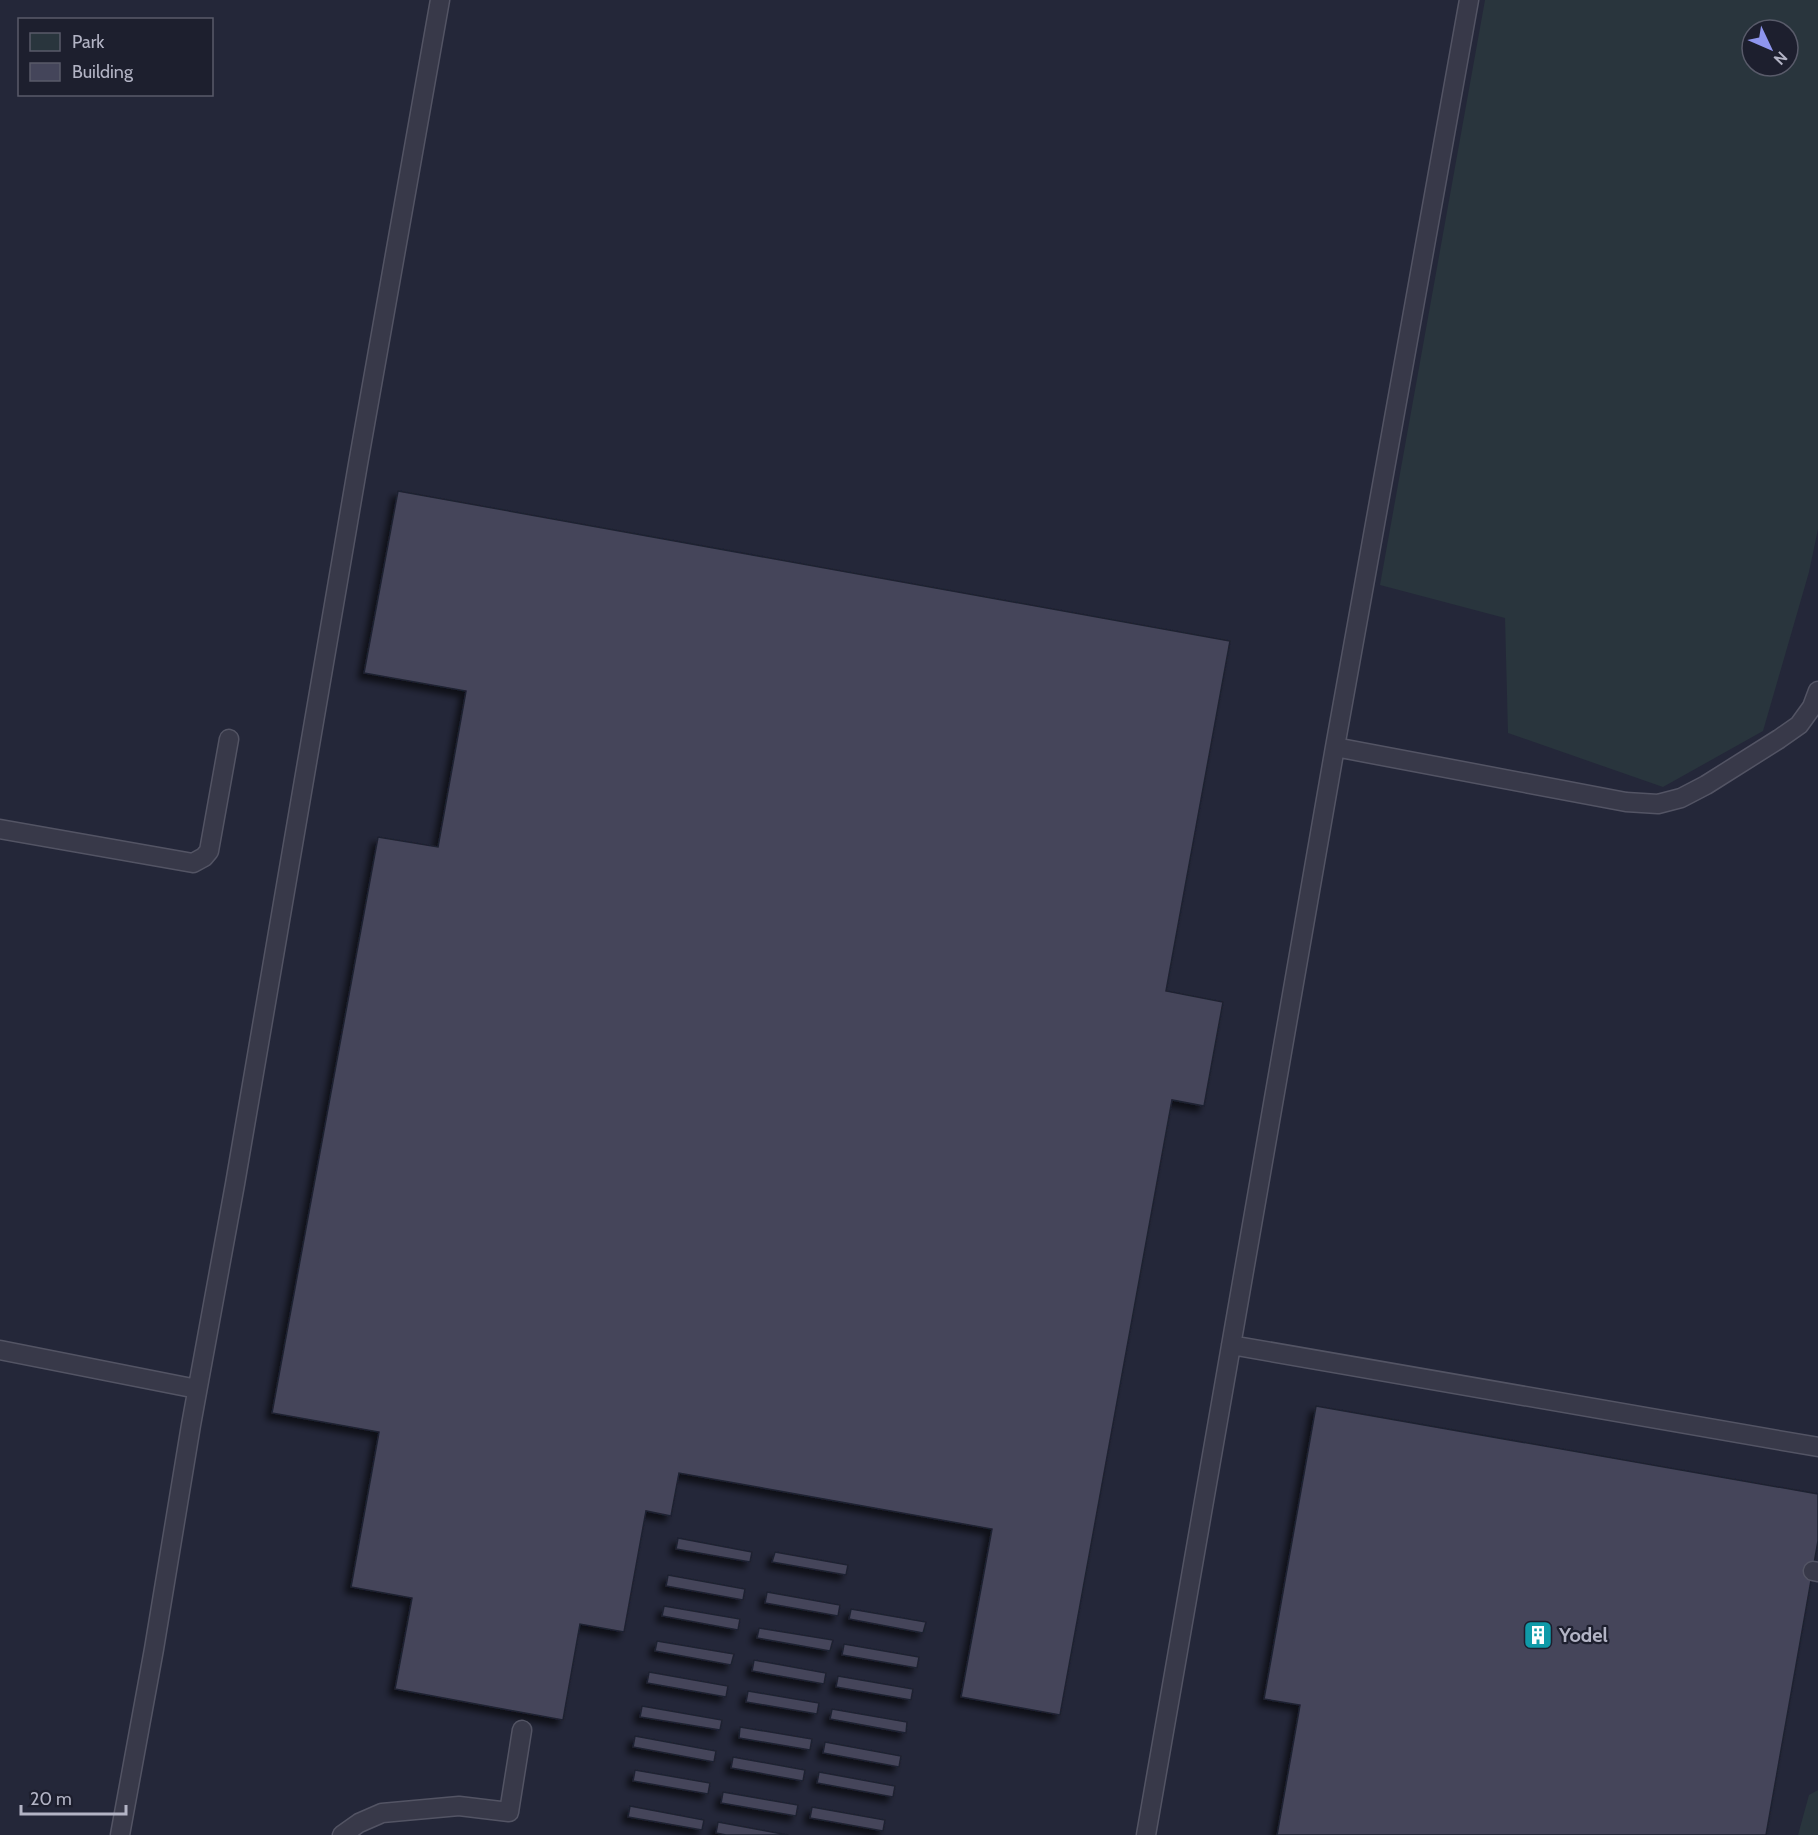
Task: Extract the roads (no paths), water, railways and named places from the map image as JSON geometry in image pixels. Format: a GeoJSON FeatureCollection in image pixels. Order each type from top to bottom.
{"type":"FeatureCollection","features":[{"type":"Feature","properties":{"kind":"lane"},"geometry":{"type":"LineString","coordinates":[[120,1835],[440,0]]}},
{"type":"Feature","properties":{"kind":"lane"},"geometry":{"type":"LineString","coordinates":[[1146,1835],[1335,747],[1468,0]]}},
{"type":"Feature","properties":{"kind":"lane"},"geometry":{"type":"LineString","coordinates":[[1335,747],[1626,802],[1658,804],[1689,794],[1779,740],[1800,724],[1812,707],[1818,691]]}},
{"type":"Feature","properties":{"kind":"lane"},"geometry":{"type":"LineString","coordinates":[[0,829],[193,863],[209,851],[229,740]]}},
{"type":"Feature","properties":{"kind":"lane"},"geometry":{"type":"LineString","coordinates":[[1231,1345],[1818,1448]]}},
{"type":"Feature","properties":{"kind":"lane"},"geometry":{"type":"LineString","coordinates":[[0,1350],[197,1389]]}},
{"type":"Feature","properties":{"kind":"lane"},"geometry":{"type":"LineString","coordinates":[[342,1835],[359,1823],[382,1813],[459,1806],[509,1812],[522,1730]]}},
{"type":"Feature","properties":{"kind":"place","name":"Yodel"},"geometry":{"type":"Point","coordinates":[1538,1635]}}]}
